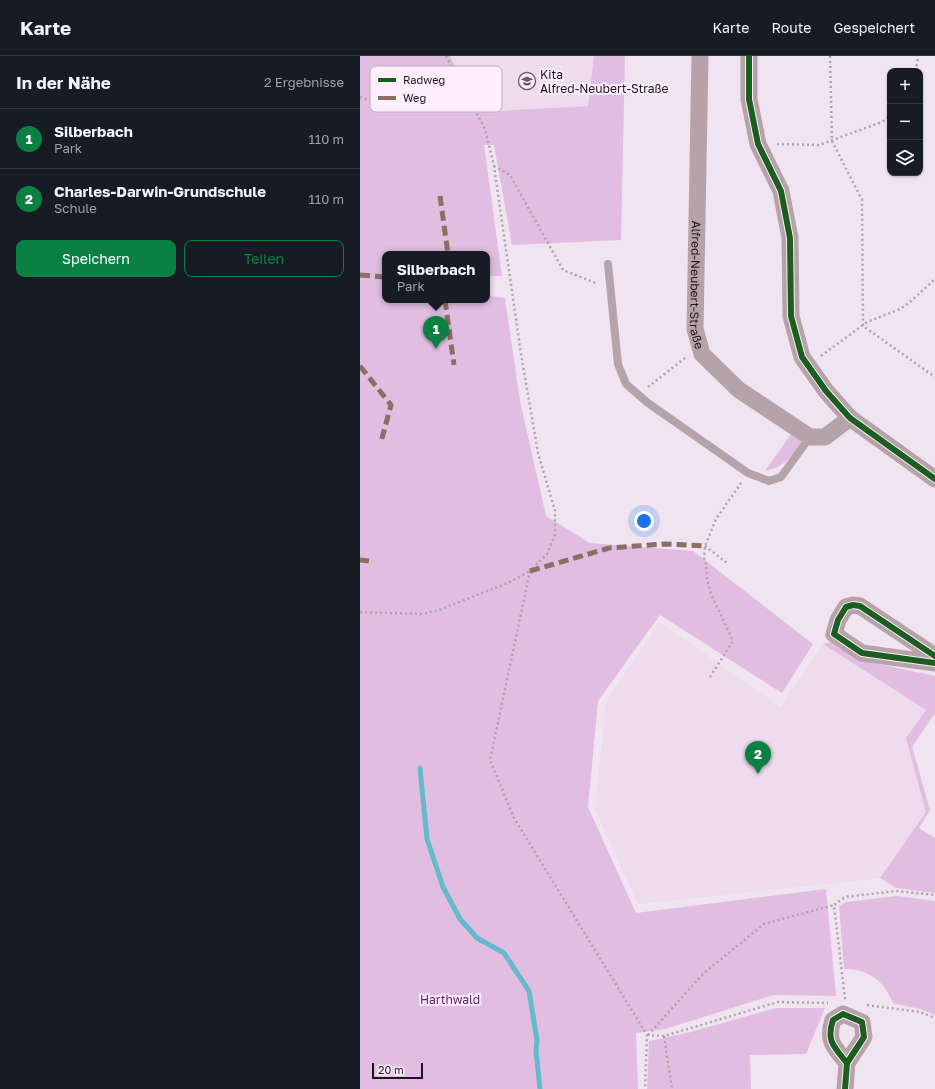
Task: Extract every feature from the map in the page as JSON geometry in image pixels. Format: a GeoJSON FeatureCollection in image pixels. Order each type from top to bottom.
{"type":"FeatureCollection","features":[{"type":"Feature","properties":{"kind":"street","name":"Alfred-Neubert-Straße"},"geometry":{"type":"LineString","coordinates":[[700,56],[695,329],[702,354],[739,390],[810,438]]}},
{"type":"Feature","properties":{"kind":"street"},"geometry":{"type":"LineString","coordinates":[[749,56],[749,99],[758,144],[781,191],[790,238],[791,316],[802,357],[826,391],[850,418],[935,479]]}},
{"type":"Feature","properties":{"kind":"street"},"geometry":{"type":"LineString","coordinates":[[810,438],[825,437],[850,418]]}},
{"type":"Feature","properties":{"kind":"street"},"geometry":{"type":"LineString","coordinates":[[935,656],[860,606],[853,605],[846,607],[838,620],[834,634],[862,653],[935,663]]}},
{"type":"Feature","properties":{"kind":"street"},"geometry":{"type":"LineString","coordinates":[[845,1089],[847,1063]]}},
{"type":"Feature","properties":{"kind":"lane"},"geometry":{"type":"LineString","coordinates":[[608,264],[609,289],[618,364],[626,384],[748,473],[769,481],[781,477],[810,438]]}},
{"type":"Feature","properties":{"kind":"path"},"geometry":{"type":"LineString","coordinates":[[446,56],[451,66]]}},
{"type":"Feature","properties":{"kind":"path"},"geometry":{"type":"LineString","coordinates":[[830,56],[832,141],[862,200],[863,326]]}},
{"type":"Feature","properties":{"kind":"path"},"geometry":{"type":"LineString","coordinates":[[916,68],[918,56]]}},
{"type":"Feature","properties":{"kind":"path"},"geometry":{"type":"LineString","coordinates":[[360,97],[370,101]]}},
{"type":"Feature","properties":{"kind":"path"},"geometry":{"type":"LineString","coordinates":[[360,612],[423,614],[439,610],[510,582],[530,571],[547,554],[555,535],[555,512],[538,453],[523,369],[494,166],[485,129],[475,112]]}},
{"type":"Feature","properties":{"kind":"path"},"geometry":{"type":"LineString","coordinates":[[758,144],[819,146],[882,122],[887,118]]}},
{"type":"Feature","properties":{"kind":"path"},"geometry":{"type":"LineString","coordinates":[[494,166],[510,174],[563,270],[609,289]]}},
{"type":"Feature","properties":{"kind":"path"},"geometry":{"type":"LineString","coordinates":[[802,357],[816,360],[876,317],[900,309],[909,303],[935,278]]}},
{"type":"Feature","properties":{"kind":"path"},"geometry":{"type":"LineString","coordinates":[[863,326],[935,377]]}},
{"type":"Feature","properties":{"kind":"path"},"geometry":{"type":"LineString","coordinates":[[638,394],[700,347]]}},
{"type":"Feature","properties":{"kind":"path"},"geometry":{"type":"LineString","coordinates":[[710,677],[733,641],[711,594],[704,560],[704,546],[716,519],[742,482]]}},
{"type":"Feature","properties":{"kind":"path"},"geometry":{"type":"LineString","coordinates":[[704,546],[727,563]]}},
{"type":"Feature","properties":{"kind":"path"},"geometry":{"type":"LineString","coordinates":[[530,571],[490,760],[514,818],[647,1035],[645,1089]]}},
{"type":"Feature","properties":{"kind":"path"},"geometry":{"type":"LineString","coordinates":[[647,1035],[703,974],[764,924],[834,905],[845,897],[896,891],[935,896]]}},
{"type":"Feature","properties":{"kind":"path"},"geometry":{"type":"LineString","coordinates":[[834,905],[845,1003]]}},
{"type":"Feature","properties":{"kind":"path"},"geometry":{"type":"LineString","coordinates":[[647,1035],[664,1036],[778,1002],[830,1003]]}},
{"type":"Feature","properties":{"kind":"path"},"geometry":{"type":"LineString","coordinates":[[865,1005],[920,1012],[935,1018]]}},
{"type":"Feature","properties":{"kind":"path"},"geometry":{"type":"LineString","coordinates":[[664,1036],[672,1089]]}},
{"type":"Feature","properties":{"kind":"shaded area","name":"Kita Alfred-Neubert-Straße"},"geometry":{"type":"Polygon","coordinates":[[[450,56],[594,56],[588,106],[502,111],[502,66],[455,66],[450,56]]]}},
{"type":"Feature","properties":{"kind":"shaded area"},"geometry":{"type":"Polygon","coordinates":[[[660,622],[780,707],[823,644],[926,710],[907,738],[926,812],[880,878],[638,904],[595,810],[606,701],[660,622]]]}},
{"type":"Feature","properties":{"kind":"green space","name":"Harthwald"},"geometry":{"type":"Polygon","coordinates":[[[360,56],[450,56],[455,66],[370,66],[370,112],[502,112],[502,111],[588,106],[594,56],[625,56],[621,240],[512,245],[494,145],[484,145],[502,276],[490,276],[490,251],[382,251],[382,303],[490,303],[490,296],[505,298],[520,401],[546,516],[590,543],[693,551],[813,644],[782,693],[660,615],[598,701],[588,807],[636,913],[826,889],[836,996],[774,995],[665,1029],[636,1033],[638,1089],[360,1089],[360,56]]]}},
{"type":"Feature","properties":{"kind":"green space"},"geometry":{"type":"Polygon","coordinates":[[[794,430],[801,437],[801,444],[794,454],[781,465],[765,471],[794,430]]]}},
{"type":"Feature","properties":{"kind":"green space"},"geometry":{"type":"Polygon","coordinates":[[[831,642],[856,659],[935,676],[935,713],[912,747],[930,810],[919,828],[935,838],[935,893],[896,888],[880,878],[926,812],[906,738],[926,710],[823,644],[831,642]]]}},
{"type":"Feature","properties":{"kind":"green space"},"geometry":{"type":"Polygon","coordinates":[[[897,896],[935,901],[935,1015],[920,1009],[893,1003],[885,988],[874,978],[861,971],[844,969],[839,906],[846,902],[897,896]]]}},
{"type":"Feature","properties":{"kind":"green space"},"geometry":{"type":"Polygon","coordinates":[[[776,1008],[825,1008],[806,1054],[750,1055],[751,1089],[647,1089],[649,1041],[687,1033],[776,1008]]]}},
{"type":"Feature","properties":{"kind":"waterway"},"geometry":{"type":"LineString","coordinates":[[420,768],[427,839],[443,887],[460,919],[477,938],[504,953],[529,991],[537,1040],[536,1051],[540,1089]]}},
{"type":"Feature","properties":{"kind":"marked path"},"geometry":{"type":"LineString","coordinates":[[440,196],[448,251]]}},
{"type":"Feature","properties":{"kind":"marked path"},"geometry":{"type":"LineString","coordinates":[[360,275],[382,277]]}},
{"type":"Feature","properties":{"kind":"marked path"},"geometry":{"type":"LineString","coordinates":[[445,303],[454,365]]}},
{"type":"Feature","properties":{"kind":"marked path"},"geometry":{"type":"LineString","coordinates":[[360,366],[391,405],[381,442]]}},
{"type":"Feature","properties":{"kind":"marked path"},"geometry":{"type":"LineString","coordinates":[[530,571],[609,548],[664,544],[705,546]]}},
{"type":"Feature","properties":{"kind":"marked path"},"geometry":{"type":"LineString","coordinates":[[360,560],[369,561]]}},
{"type":"Feature","properties":{"kind":"cycle path"},"geometry":{"type":"LineString","coordinates":[[749,56],[749,99],[758,144],[781,191],[790,238],[791,316],[802,357],[826,391],[850,418],[935,479]]}},
{"type":"Feature","properties":{"kind":"cycle path"},"geometry":{"type":"LineString","coordinates":[[935,656],[860,606],[853,605],[846,607],[838,620],[834,634],[862,653],[935,663]]}},
{"type":"Feature","properties":{"kind":"cycle path"},"geometry":{"type":"LineString","coordinates":[[845,1089],[847,1063],[864,1037],[862,1022],[843,1014],[833,1020],[830,1033],[832,1043],[847,1063]]}},
{"type":"Feature","properties":{"kind":"place","name":"Kita Alfred-Neubert-Straße"},"geometry":{"type":"Point","coordinates":[527,81]}},
{"type":"Feature","properties":{"kind":"place","name":"Silberbach"},"geometry":{"type":"Point","coordinates":[436,349]}},
{"type":"Feature","properties":{"kind":"place","name":"Charles-Darwin-Grundschule"},"geometry":{"type":"Point","coordinates":[758,774]}}]}
